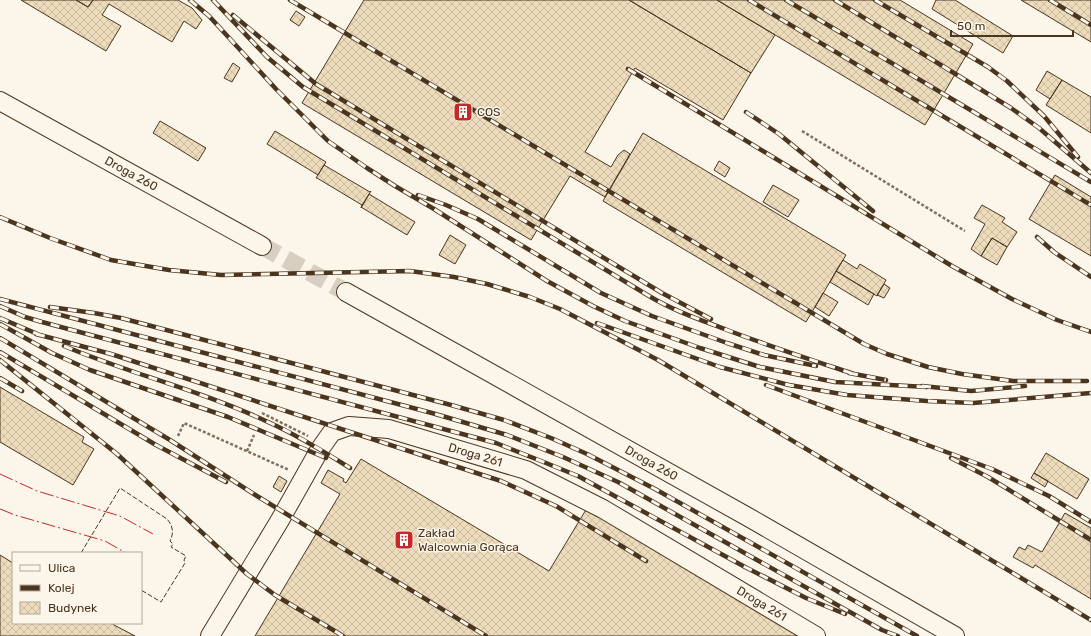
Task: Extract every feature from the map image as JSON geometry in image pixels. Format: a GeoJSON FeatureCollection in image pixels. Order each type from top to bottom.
{"type":"FeatureCollection","features":[{"type":"Feature","properties":{"kind":"lane","name":"Droga 260"},"geometry":{"type":"LineString","coordinates":[[0,100],[262,246]]}},
{"type":"Feature","properties":{"kind":"lane","name":"Droga 260"},"geometry":{"type":"LineString","coordinates":[[346,292],[741,513],[955,636]]}},
{"type":"Feature","properties":{"kind":"lane","name":"Droga 261"},"geometry":{"type":"LineString","coordinates":[[210,636],[280,520],[323,443],[332,432],[349,426],[389,429],[526,470],[603,509],[816,636]]}},
{"type":"Feature","properties":{"kind":"path"},"geometry":{"type":"LineString","coordinates":[[802,131],[965,231]]}},
{"type":"Feature","properties":{"kind":"path"},"geometry":{"type":"LineString","coordinates":[[262,413],[323,443]]}},
{"type":"Feature","properties":{"kind":"path"},"geometry":{"type":"LineString","coordinates":[[178,436],[184,423],[304,476]]}},
{"type":"Feature","properties":{"kind":"path"},"geometry":{"type":"LineString","coordinates":[[247,451],[254,435]]}},
{"type":"Feature","properties":{"kind":"building"},"geometry":{"type":"Polygon","coordinates":[[[21,0],[76,0],[88,7],[93,0],[178,0],[192,8],[202,20],[196,29],[184,21],[172,42],[109,4],[102,15],[121,26],[106,51],[21,0]]]}},
{"type":"Feature","properties":{"kind":"building"},"geometry":{"type":"Polygon","coordinates":[[[76,0],[93,0],[88,7],[76,0]]]}},
{"type":"Feature","properties":{"kind":"building","name":"COS"},"geometry":{"type":"Polygon","coordinates":[[[364,0],[629,0],[751,73],[723,120],[635,68],[585,152],[611,167],[618,155],[624,150],[630,154],[605,197],[570,176],[531,240],[302,103],[364,0]]]}},
{"type":"Feature","properties":{"kind":"building"},"geometry":{"type":"Polygon","coordinates":[[[629,0],[717,0],[775,35],[751,73],[629,0]]]}},
{"type":"Feature","properties":{"kind":"building"},"geometry":{"type":"Polygon","coordinates":[[[717,0],[900,0],[973,44],[925,125],[717,0]]]}},
{"type":"Feature","properties":{"kind":"building"},"geometry":{"type":"Polygon","coordinates":[[[936,0],[955,0],[1013,36],[1003,53],[932,9],[936,0]]]}},
{"type":"Feature","properties":{"kind":"building"},"geometry":{"type":"Polygon","coordinates":[[[1021,0],[1091,0],[1091,42],[1021,0]]]}},
{"type":"Feature","properties":{"kind":"building"},"geometry":{"type":"Polygon","coordinates":[[[296,11],[305,17],[299,26],[290,20],[296,11]]]}},
{"type":"Feature","properties":{"kind":"building"},"geometry":{"type":"Polygon","coordinates":[[[233,63],[240,68],[232,82],[224,78],[233,63]]]}},
{"type":"Feature","properties":{"kind":"building"},"geometry":{"type":"Polygon","coordinates":[[[1047,71],[1062,80],[1050,99],[1036,90],[1047,71]]]}},
{"type":"Feature","properties":{"kind":"building"},"geometry":{"type":"Polygon","coordinates":[[[1062,80],[1091,97],[1091,133],[1046,105],[1062,80]]]}},
{"type":"Feature","properties":{"kind":"building"},"geometry":{"type":"Polygon","coordinates":[[[160,121],[206,148],[198,161],[153,133],[160,121]]]}},
{"type":"Feature","properties":{"kind":"building"},"geometry":{"type":"Polygon","coordinates":[[[275,131],[326,162],[318,175],[267,144],[275,131]]]}},
{"type":"Feature","properties":{"kind":"building"},"geometry":{"type":"Polygon","coordinates":[[[643,133],[846,255],[806,322],[603,201],[643,133]]]}},
{"type":"Feature","properties":{"kind":"building"},"geometry":{"type":"Polygon","coordinates":[[[719,161],[730,168],[725,177],[714,170],[719,161]]]}},
{"type":"Feature","properties":{"kind":"building"},"geometry":{"type":"Polygon","coordinates":[[[324,165],[370,192],[371,191],[361,208],[362,205],[316,178],[324,165]]]}},
{"type":"Feature","properties":{"kind":"building"},"geometry":{"type":"Polygon","coordinates":[[[1055,175],[1091,197],[1091,256],[1029,219],[1055,175]]]}},
{"type":"Feature","properties":{"kind":"building"},"geometry":{"type":"Polygon","coordinates":[[[773,185],[799,200],[788,217],[763,202],[773,185]]]}},
{"type":"Feature","properties":{"kind":"building"},"geometry":{"type":"Polygon","coordinates":[[[369,194],[415,222],[407,235],[361,207],[369,194]]]}},
{"type":"Feature","properties":{"kind":"building"},"geometry":{"type":"Polygon","coordinates":[[[982,205],[1005,218],[1002,222],[1017,232],[1007,247],[992,238],[981,256],[971,249],[985,224],[974,218],[982,205]]]}},
{"type":"Feature","properties":{"kind":"building"},"geometry":{"type":"Polygon","coordinates":[[[450,235],[466,245],[455,264],[439,255],[450,235]]]}},
{"type":"Feature","properties":{"kind":"building"},"geometry":{"type":"Polygon","coordinates":[[[992,238],[1007,247],[997,265],[981,256],[992,238]]]}},
{"type":"Feature","properties":{"kind":"building"},"geometry":{"type":"Polygon","coordinates":[[[843,260],[857,269],[860,264],[886,280],[877,296],[836,271],[843,260]]]}},
{"type":"Feature","properties":{"kind":"building"},"geometry":{"type":"Polygon","coordinates":[[[836,271],[874,294],[868,305],[830,282],[836,271]]]}},
{"type":"Feature","properties":{"kind":"building"},"geometry":{"type":"Polygon","coordinates":[[[884,284],[890,288],[884,298],[877,295],[884,284]]]}},
{"type":"Feature","properties":{"kind":"building"},"geometry":{"type":"Polygon","coordinates":[[[823,293],[838,302],[829,316],[815,307],[823,293]]]}},
{"type":"Feature","properties":{"kind":"building"},"geometry":{"type":"Polygon","coordinates":[[[0,387],[84,437],[82,442],[94,449],[73,485],[0,442],[0,387]]]}},
{"type":"Feature","properties":{"kind":"building"},"geometry":{"type":"Polygon","coordinates":[[[1046,453],[1089,479],[1077,499],[1034,473],[1046,453]]]}},
{"type":"Feature","properties":{"kind":"building","name":"Zakład Walcownia Gorąca"},"geometry":{"type":"Polygon","coordinates":[[[361,459],[549,571],[587,508],[800,636],[255,636],[340,494],[321,483],[328,470],[344,479],[343,481],[346,483],[361,459]]]}},
{"type":"Feature","properties":{"kind":"building"},"geometry":{"type":"Polygon","coordinates":[[[1034,473],[1048,481],[1045,487],[1031,478],[1034,473]]]}},
{"type":"Feature","properties":{"kind":"building"},"geometry":{"type":"Polygon","coordinates":[[[279,476],[287,481],[281,492],[273,487],[279,476]]]}},
{"type":"Feature","properties":{"kind":"building"},"geometry":{"type":"Polygon","coordinates":[[[1065,513],[1091,528],[1091,599],[1035,565],[1033,568],[1013,557],[1019,547],[1025,550],[1028,545],[1042,552],[1065,513]]]}},
{"type":"Feature","properties":{"kind":"building"},"geometry":{"type":"Polygon","coordinates":[[[0,555],[12,562],[12,624],[114,624],[135,636],[0,636],[0,555]]]}},
{"type":"Feature","properties":{"kind":"tunnel"},"geometry":{"type":"LineString","coordinates":[[262,246],[346,292]]}},
{"type":"Feature","properties":{"kind":"railway"},"geometry":{"type":"LineString","coordinates":[[190,0],[209,16],[276,89],[328,141],[395,186],[547,281],[593,306],[625,321],[700,348],[760,367],[835,382],[927,387]]}},
{"type":"Feature","properties":{"kind":"railway"},"geometry":{"type":"LineString","coordinates":[[213,0],[267,57],[303,87],[649,296],[678,311],[707,323],[854,374]]}},
{"type":"Feature","properties":{"kind":"railway"},"geometry":{"type":"LineString","coordinates":[[290,0],[864,344],[887,354],[928,367],[962,374],[1013,381],[1087,381]]}},
{"type":"Feature","properties":{"kind":"railway"},"geometry":{"type":"LineString","coordinates":[[749,0],[1091,205]]}},
{"type":"Feature","properties":{"kind":"railway"},"geometry":{"type":"LineString","coordinates":[[786,0],[1091,182]]}},
{"type":"Feature","properties":{"kind":"railway"},"geometry":{"type":"LineString","coordinates":[[835,0],[1011,108],[1039,128],[1091,173]]}},
{"type":"Feature","properties":{"kind":"railway"},"geometry":{"type":"LineString","coordinates":[[875,0],[988,67],[1007,81],[1044,116],[1078,157]]}},
{"type":"Feature","properties":{"kind":"railway"},"geometry":{"type":"LineString","coordinates":[[1050,0],[1091,25]]}},
{"type":"Feature","properties":{"kind":"railway"},"geometry":{"type":"LineString","coordinates":[[233,15],[316,84],[662,293],[711,319]]}},
{"type":"Feature","properties":{"kind":"railway"},"geometry":{"type":"LineString","coordinates":[[628,69],[952,266],[1012,299],[1057,320],[1091,332]]}},
{"type":"Feature","properties":{"kind":"railway"},"geometry":{"type":"LineString","coordinates":[[746,112],[779,134],[873,211]]}},
{"type":"Feature","properties":{"kind":"railway"},"geometry":{"type":"LineString","coordinates":[[418,195],[478,219],[601,293],[652,316],[764,355],[816,366]]}},
{"type":"Feature","properties":{"kind":"railway"},"geometry":{"type":"LineString","coordinates":[[0,217],[50,238],[111,260],[169,270],[221,275],[410,271],[454,277],[487,284],[530,297],[560,309],[658,360],[1091,620]]}},
{"type":"Feature","properties":{"kind":"railway"},"geometry":{"type":"LineString","coordinates":[[1037,237],[1054,252],[1091,277]]}},
{"type":"Feature","properties":{"kind":"railway"},"geometry":{"type":"LineString","coordinates":[[0,299],[432,413],[507,435],[563,457],[618,482],[882,630],[898,636]]}},
{"type":"Feature","properties":{"kind":"railway"},"geometry":{"type":"LineString","coordinates":[[0,306],[25,317],[42,322],[496,443],[578,476],[745,567],[806,598],[845,614]]}},
{"type":"Feature","properties":{"kind":"railway"},"geometry":{"type":"LineString","coordinates":[[50,307],[121,318],[504,420],[587,454],[655,489],[917,636]]}},
{"type":"Feature","properties":{"kind":"railway"},"geometry":{"type":"LineString","coordinates":[[0,318],[40,335]]}},
{"type":"Feature","properties":{"kind":"railway"},"geometry":{"type":"LineString","coordinates":[[597,323],[720,367],[789,385],[847,395],[973,403],[1091,393]]}},
{"type":"Feature","properties":{"kind":"railway"},"geometry":{"type":"LineString","coordinates":[[0,324],[52,353],[90,370],[228,417],[326,458]]}},
{"type":"Feature","properties":{"kind":"railway"},"geometry":{"type":"LineString","coordinates":[[36,334],[111,354],[501,481],[556,506],[646,561]]}},
{"type":"Feature","properties":{"kind":"railway"},"geometry":{"type":"LineString","coordinates":[[0,338],[170,440],[257,496],[486,636]]}},
{"type":"Feature","properties":{"kind":"railway"},"geometry":{"type":"LineString","coordinates":[[64,346],[243,411],[289,432],[350,468]]}},
{"type":"Feature","properties":{"kind":"railway"},"geometry":{"type":"LineString","coordinates":[[0,352],[156,445],[226,482]]}},
{"type":"Feature","properties":{"kind":"railway"},"geometry":{"type":"LineString","coordinates":[[0,360],[117,454],[247,574],[275,595],[343,636]]}},
{"type":"Feature","properties":{"kind":"railway"},"geometry":{"type":"LineString","coordinates":[[849,373],[886,380]]}},
{"type":"Feature","properties":{"kind":"railway"},"geometry":{"type":"LineString","coordinates":[[0,378],[22,391]]}},
{"type":"Feature","properties":{"kind":"railway"},"geometry":{"type":"LineString","coordinates":[[766,385],[992,469],[1049,496],[1091,522]]}},
{"type":"Feature","properties":{"kind":"railway"},"geometry":{"type":"LineString","coordinates":[[922,386],[971,391],[1025,386]]}},
{"type":"Feature","properties":{"kind":"railway"},"geometry":{"type":"LineString","coordinates":[[951,458],[988,477],[1091,540]]}},
{"type":"Feature","properties":{"kind":"fence"},"geometry":{"type":"LineString","coordinates":[[82,552],[120,488],[167,519],[171,524],[172,530],[170,541],[173,544],[171,547],[186,556],[184,560],[185,563],[161,602],[142,591]]}},
{"type":"Feature","properties":{"kind":"power"},"geometry":{"type":"LineString","coordinates":[[0,474],[37,491],[120,516],[153,534]]}},
{"type":"Feature","properties":{"kind":"power"},"geometry":{"type":"LineString","coordinates":[[0,509],[15,515],[105,541],[124,552]]}},
{"type":"Feature","properties":{"kind":"place","name":"COS"},"geometry":{"type":"Point","coordinates":[463,112]}},
{"type":"Feature","properties":{"kind":"place","name":"Zakład Walcownia Gorąca"},"geometry":{"type":"Point","coordinates":[404,540]}}]}
